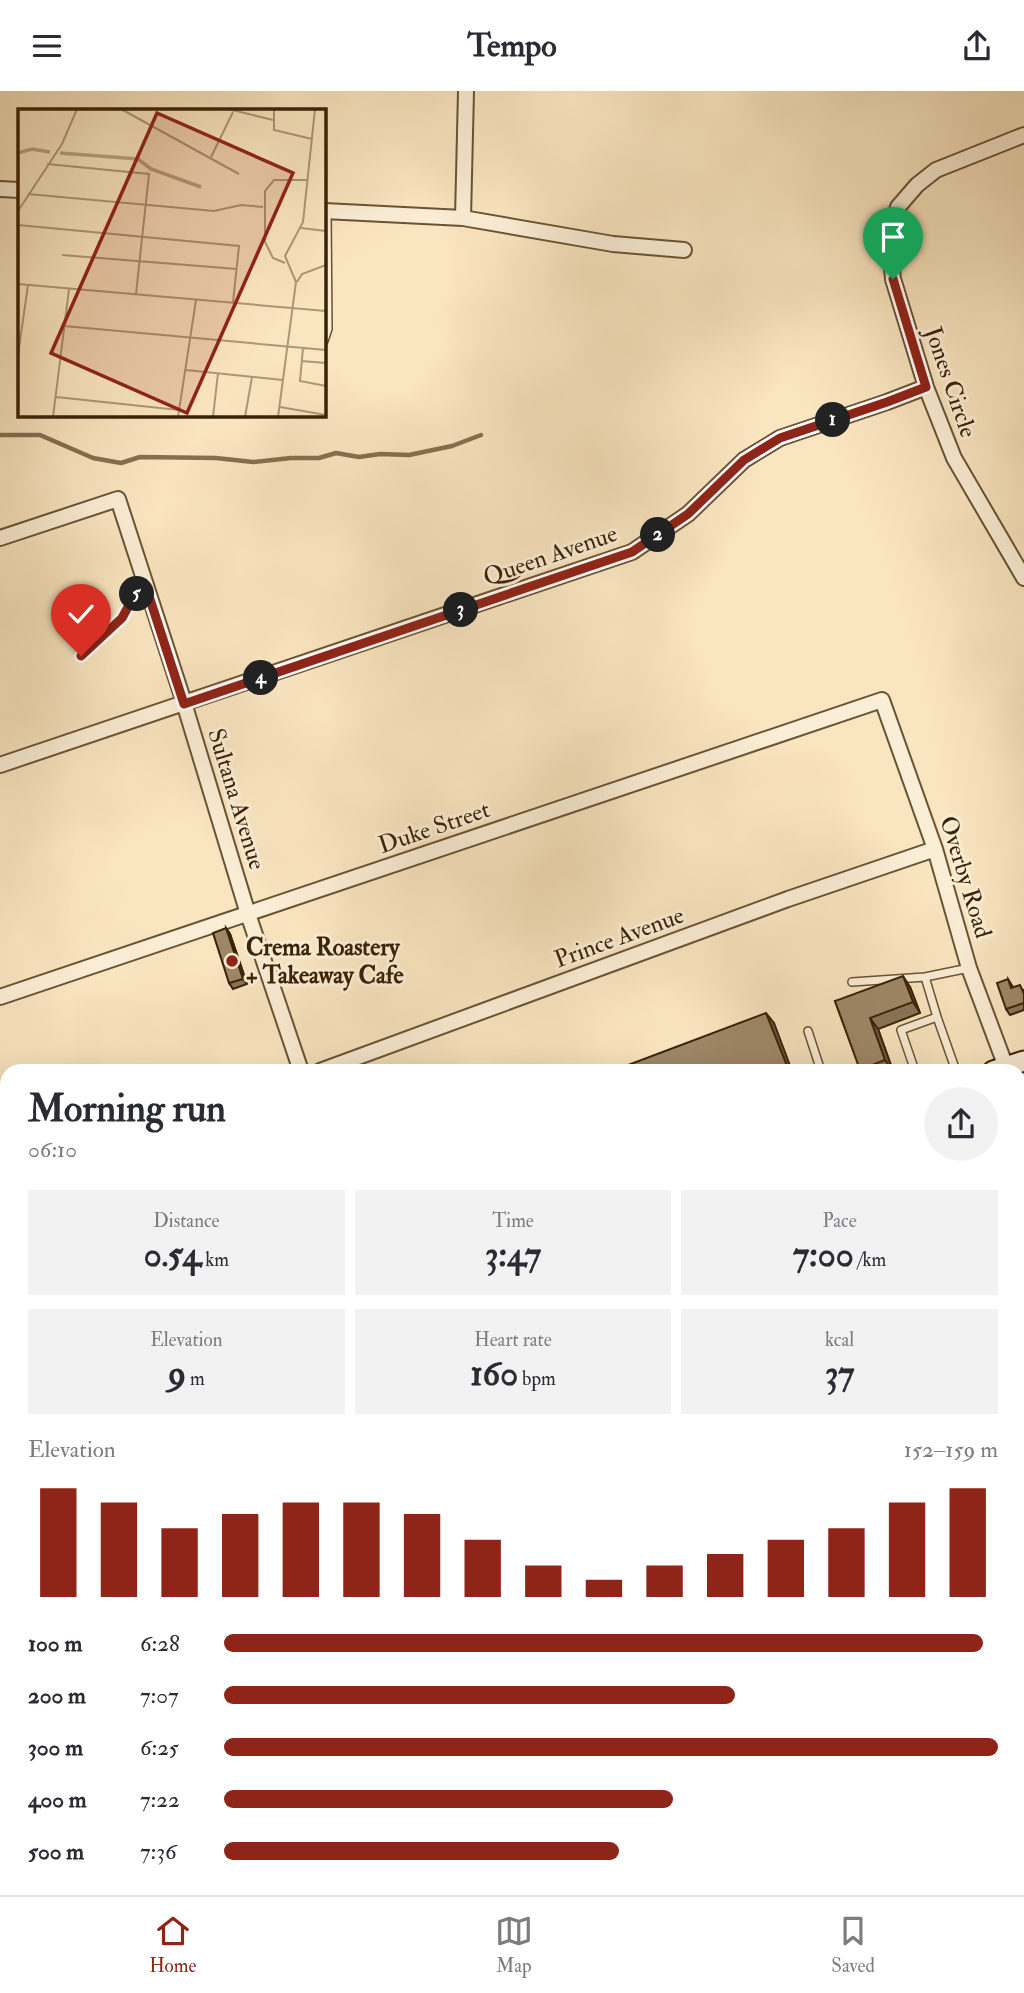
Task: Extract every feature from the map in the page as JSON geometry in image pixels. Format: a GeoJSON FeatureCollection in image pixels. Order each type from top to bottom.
{"type":"FeatureCollection","features":[{"type":"Feature","properties":{"kind":"street"},"geometry":{"type":"LineString","coordinates":[[463,218],[466,91]]}},
{"type":"Feature","properties":{"kind":"street","name":"Jones Circle"},"geometry":{"type":"LineString","coordinates":[[1024,135],[936,170],[917,184],[898,207],[889,239],[893,279],[926,387],[954,458],[1024,578]]}},
{"type":"Feature","properties":{"kind":"street"},"geometry":{"type":"LineString","coordinates":[[0,188],[18,190]]}},
{"type":"Feature","properties":{"kind":"street"},"geometry":{"type":"LineString","coordinates":[[326,212],[463,218],[613,244],[684,250]]}},
{"type":"Feature","properties":{"kind":"street","name":"Queen Avenue"},"geometry":{"type":"LineString","coordinates":[[0,765],[632,552],[688,514],[744,460],[780,438],[926,387]]}},
{"type":"Feature","properties":{"kind":"street","name":"Sultana Avenue"},"geometry":{"type":"LineString","coordinates":[[0,538],[118,499],[248,914],[299,1064]]}},
{"type":"Feature","properties":{"kind":"street","name":"Overby Road"},"geometry":{"type":"LineString","coordinates":[[882,700],[935,849],[969,968],[1007,1064]]}},
{"type":"Feature","properties":{"kind":"street","name":"Duke Street"},"geometry":{"type":"LineString","coordinates":[[0,997],[882,700]]}},
{"type":"Feature","properties":{"kind":"street","name":"Prince Avenue"},"geometry":{"type":"LineString","coordinates":[[339,1064],[788,899],[935,849]]}},
{"type":"Feature","properties":{"kind":"lane"},"geometry":{"type":"LineString","coordinates":[[326,251],[326,335]]}},
{"type":"Feature","properties":{"kind":"lane"},"geometry":{"type":"LineString","coordinates":[[81,656],[122,618],[134,596],[147,590]]}},
{"type":"Feature","properties":{"kind":"lane"},"geometry":{"type":"LineString","coordinates":[[852,982],[925,977],[969,968]]}},
{"type":"Feature","properties":{"kind":"lane"},"geometry":{"type":"LineString","coordinates":[[925,977],[954,1064]]}},
{"type":"Feature","properties":{"kind":"lane"},"geometry":{"type":"LineString","coordinates":[[913,1064],[901,1030],[937,1017]]}},
{"type":"Feature","properties":{"kind":"lane"},"geometry":{"type":"LineString","coordinates":[[808,1031],[819,1064]]}},
{"type":"Feature","properties":{"kind":"building","name":"Crema Roastery + Takeaway Cafe"},"geometry":{"type":"Polygon","coordinates":[[[226,928],[243,979],[229,983],[213,933],[226,928]]]}},
{"type":"Feature","properties":{"kind":"building"},"geometry":{"type":"Polygon","coordinates":[[[903,976],[913,1002],[870,1018],[885,1060],[875,1064],[858,1064],[835,1001],[903,976]]]}},
{"type":"Feature","properties":{"kind":"building"},"geometry":{"type":"Polygon","coordinates":[[[1008,979],[1011,988],[1020,985],[1024,1003],[1006,1009],[997,983],[1008,979]]]}},
{"type":"Feature","properties":{"kind":"building"},"geometry":{"type":"Polygon","coordinates":[[[766,1013],[786,1064],[631,1064],[766,1013]]]}},
{"type":"Feature","properties":{"kind":"waterway"},"geometry":{"type":"LineString","coordinates":[[0,435],[40,435],[93,458],[121,463],[140,457],[216,458],[253,462],[319,458],[336,453],[359,457],[380,454],[409,455],[452,446],[481,435]]}},
{"type":"Feature","properties":{"kind":"place","name":"Crema Roastery + Takeaway Cafe"},"geometry":{"type":"Point","coordinates":[232,961]}},
{"type":"Feature","properties":{"kind":"route"},"geometry":{"type":"LineString","coordinates":[[81,656],[122,618],[134,596],[147,590],[184,704],[632,552],[688,514],[744,460],[780,438],[926,387],[893,279]]}}]}
